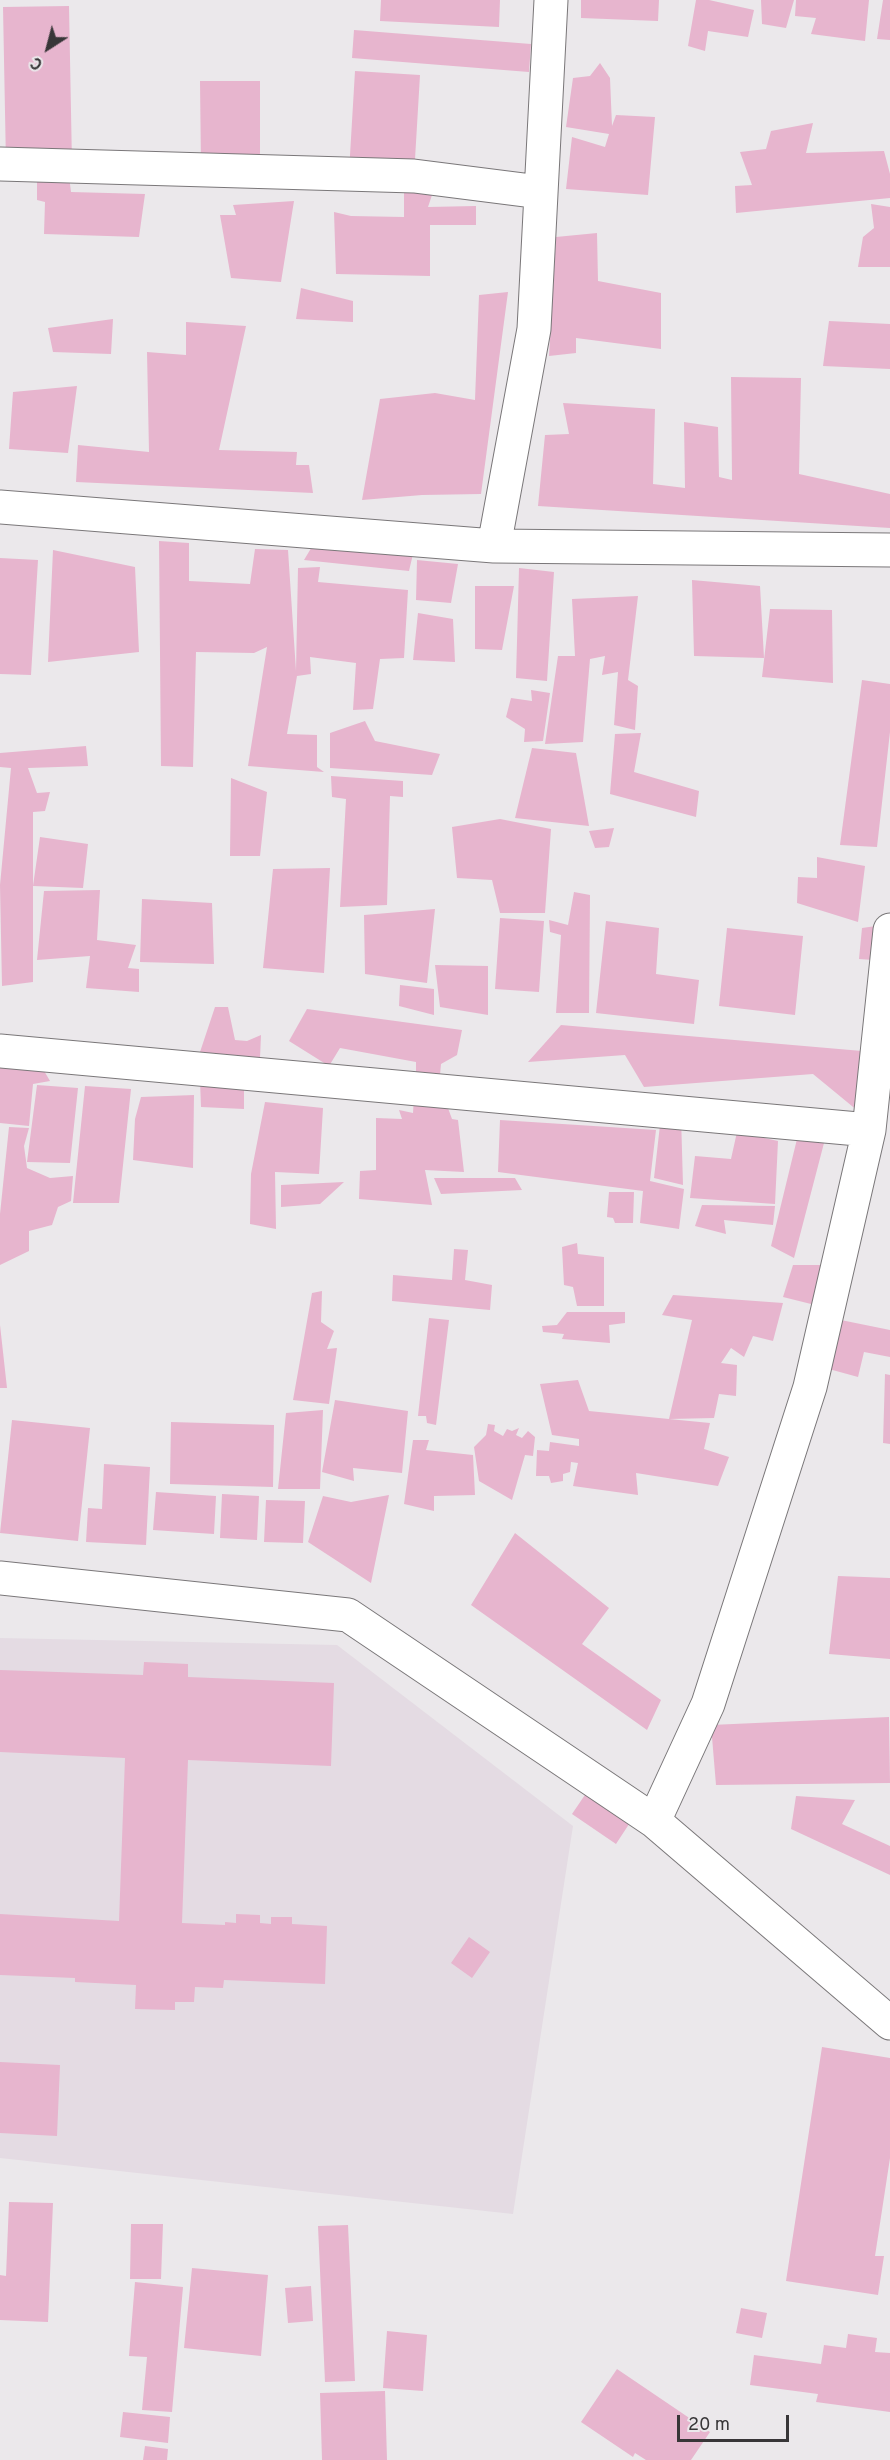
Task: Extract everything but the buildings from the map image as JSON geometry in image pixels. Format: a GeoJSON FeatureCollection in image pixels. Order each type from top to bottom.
{"type":"FeatureCollection","features":[{"type":"Feature","properties":{"kind":"street"},"geometry":{"type":"LineString","coordinates":[[494,546],[534,329],[551,0]]}},
{"type":"Feature","properties":{"kind":"street"},"geometry":{"type":"LineString","coordinates":[[0,164],[414,176],[540,192]]}},
{"type":"Feature","properties":{"kind":"street"},"geometry":{"type":"LineString","coordinates":[[0,507],[494,546],[890,549]]}},
{"type":"Feature","properties":{"kind":"street"},"geometry":{"type":"LineString","coordinates":[[654,1821],[708,1704],[810,1387],[868,1130],[890,930]]}},
{"type":"Feature","properties":{"kind":"street"},"geometry":{"type":"LineString","coordinates":[[0,1051],[868,1130]]}},
{"type":"Feature","properties":{"kind":"street"},"geometry":{"type":"LineString","coordinates":[[0,1578],[348,1615],[654,1821],[890,2023]]}},
{"type":"Feature","properties":{"kind":"shaded area"},"geometry":{"type":"Polygon","coordinates":[[[0,1638],[337,1645],[573,1826],[513,2214],[0,2158],[0,1638]]]}}]}
